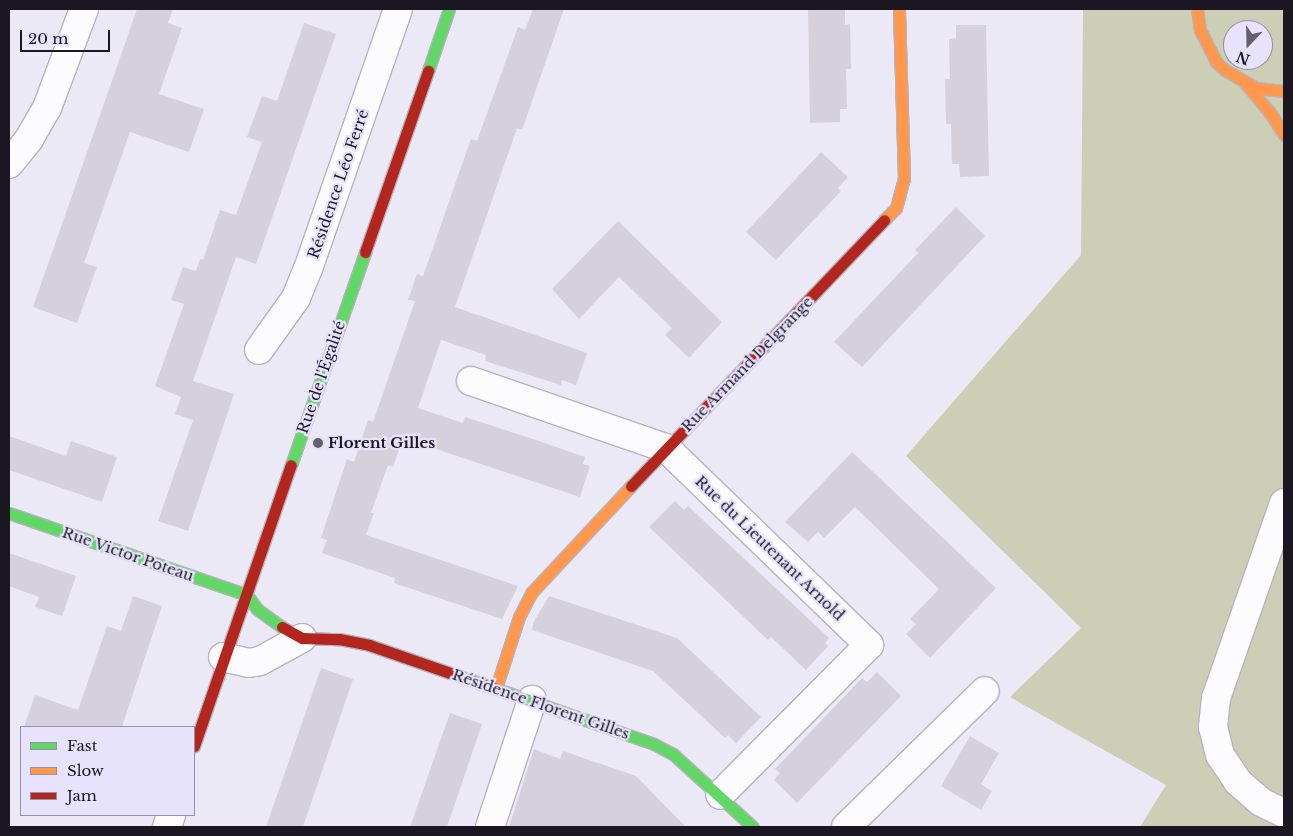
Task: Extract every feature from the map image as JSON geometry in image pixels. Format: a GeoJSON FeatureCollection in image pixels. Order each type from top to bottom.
{"type":"FeatureCollection","features":[{"type":"Feature","properties":{"kind":"street"},"geometry":{"type":"LineString","coordinates":[[9,164],[29,139],[47,108],[84,9]]}},
{"type":"Feature","properties":{"kind":"street","name":"Résidence Léo Ferré"},"geometry":{"type":"LineString","coordinates":[[259,350],[296,298],[308,270],[398,9]]}},
{"type":"Feature","properties":{"kind":"street","name":"Rue de l'Égalité"},"geometry":{"type":"LineString","coordinates":[[195,743],[223,657],[247,595],[449,9]]}},
{"type":"Feature","properties":{"kind":"street","name":"Rue Armand Delgrange"},"geometry":{"type":"LineString","coordinates":[[496,688],[519,617],[532,592],[666,448],[896,208],[904,178],[900,9]]}},
{"type":"Feature","properties":{"kind":"street"},"geometry":{"type":"LineString","coordinates":[[1197,9],[1200,30],[1209,52],[1225,70],[1245,84],[1271,114],[1284,135]]}},
{"type":"Feature","properties":{"kind":"street"},"geometry":{"type":"LineString","coordinates":[[1245,84],[1266,90],[1284,91]]}},
{"type":"Feature","properties":{"kind":"street","name":"Rue du Lieutenant Arnold"},"geometry":{"type":"LineString","coordinates":[[471,381],[666,448],[869,645],[720,795]]}},
{"type":"Feature","properties":{"kind":"street"},"geometry":{"type":"LineString","coordinates":[[1284,502],[1216,698],[1214,720],[1216,742],[1226,766],[1255,797],[1284,813]]}},
{"type":"Feature","properties":{"kind":"street","name":"Rue Victor Poteau"},"geometry":{"type":"LineString","coordinates":[[9,513],[247,595]]}},
{"type":"Feature","properties":{"kind":"street","name":"Résidence Florent Gilles"},"geometry":{"type":"LineString","coordinates":[[247,595],[257,609],[269,619],[302,638],[340,639],[369,645],[532,700],[654,744],[673,754],[753,827]]}},
{"type":"Feature","properties":{"kind":"street"},"geometry":{"type":"LineString","coordinates":[[223,657],[248,663],[260,661],[302,638]]}},
{"type":"Feature","properties":{"kind":"street"},"geometry":{"type":"LineString","coordinates":[[846,827],[985,691]]}},
{"type":"Feature","properties":{"kind":"street"},"geometry":{"type":"LineString","coordinates":[[490,827],[532,700]]}},
{"type":"Feature","properties":{"kind":"green space"},"geometry":{"type":"Polygon","coordinates":[[[1083,9],[1284,9],[1284,827],[1140,827],[1166,785],[1010,697],[1081,628],[906,456],[1081,255],[1083,9]]]}},
{"type":"Feature","properties":{"kind":"building"},"geometry":{"type":"Polygon","coordinates":[[[137,9],[173,9],[168,23],[182,28],[159,94],[204,109],[189,152],[130,132],[84,263],[97,267],[77,323],[33,307],[137,9]]]}},
{"type":"Feature","properties":{"kind":"building"},"geometry":{"type":"Polygon","coordinates":[[[533,9],[564,9],[522,130],[517,128],[455,307],[587,353],[576,385],[562,380],[561,385],[485,361],[486,355],[441,340],[418,408],[463,423],[465,417],[533,439],[585,457],[583,464],[590,466],[580,497],[403,438],[393,467],[388,465],[371,513],[374,513],[366,535],[518,586],[502,619],[394,583],[395,578],[322,553],[327,540],[321,538],[347,459],[354,462],[368,420],[373,422],[415,301],[408,300],[417,274],[423,276],[471,139],[477,141],[518,27],[525,30],[533,9]]]}},
{"type":"Feature","properties":{"kind":"building"},"geometry":{"type":"Polygon","coordinates":[[[808,9],[845,9],[845,25],[850,24],[851,69],[846,69],[847,109],[840,109],[840,122],[810,123],[808,9]]]}},
{"type":"Feature","properties":{"kind":"building"},"geometry":{"type":"Polygon","coordinates":[[[304,23],[336,34],[256,264],[236,257],[193,381],[234,394],[188,531],[158,521],[193,420],[175,414],[181,397],[155,386],[184,304],[171,300],[183,267],[196,271],[200,259],[203,260],[220,210],[236,215],[262,142],[247,137],[262,96],[277,101],[304,23]]]}},
{"type":"Feature","properties":{"kind":"building"},"geometry":{"type":"Polygon","coordinates":[[[956,25],[986,25],[989,176],[960,177],[959,164],[952,164],[951,124],[946,124],[945,79],[950,79],[949,39],[956,38],[956,25]]]}},
{"type":"Feature","properties":{"kind":"building"},"geometry":{"type":"Polygon","coordinates":[[[821,152],[848,177],[838,188],[841,191],[776,260],[746,232],[821,152]]]}},
{"type":"Feature","properties":{"kind":"building"},"geometry":{"type":"Polygon","coordinates":[[[956,207],[985,236],[862,367],[834,342],[918,253],[915,250],[956,207]]]}},
{"type":"Feature","properties":{"kind":"building"},"geometry":{"type":"Polygon","coordinates":[[[618,221],[722,322],[689,358],[665,335],[672,328],[619,277],[579,319],[552,289],[618,221]]]}},
{"type":"Feature","properties":{"kind":"building"},"geometry":{"type":"Polygon","coordinates":[[[9,436],[66,456],[71,441],[117,457],[102,502],[9,470],[9,436]]]}},
{"type":"Feature","properties":{"kind":"building"},"geometry":{"type":"Polygon","coordinates":[[[852,452],[996,588],[930,658],[906,634],[916,624],[910,619],[939,589],[855,507],[824,538],[818,532],[808,542],[785,522],[852,452]]]}},
{"type":"Feature","properties":{"kind":"building"},"geometry":{"type":"Polygon","coordinates":[[[675,501],[684,510],[688,506],[829,638],[825,643],[828,646],[806,670],[771,637],[768,640],[649,527],[675,501]]]}},
{"type":"Feature","properties":{"kind":"building"},"geometry":{"type":"Polygon","coordinates":[[[9,553],[76,576],[62,616],[35,607],[39,597],[9,586],[9,553]]]}},
{"type":"Feature","properties":{"kind":"building"},"geometry":{"type":"Polygon","coordinates":[[[133,596],[162,606],[122,726],[24,726],[35,695],[78,710],[107,626],[121,631],[133,596]]]}},
{"type":"Feature","properties":{"kind":"building"},"geometry":{"type":"Polygon","coordinates":[[[549,596],[677,638],[761,717],[736,743],[728,735],[725,738],[653,671],[532,630],[533,623],[549,596]]]}},
{"type":"Feature","properties":{"kind":"building"},"geometry":{"type":"Polygon","coordinates":[[[321,668],[353,679],[303,827],[266,827],[321,668]]]}},
{"type":"Feature","properties":{"kind":"building"},"geometry":{"type":"Polygon","coordinates":[[[877,672],[901,696],[797,803],[774,780],[780,773],[775,769],[862,678],[867,682],[877,672]]]}},
{"type":"Feature","properties":{"kind":"building"},"geometry":{"type":"Polygon","coordinates":[[[450,713],[482,724],[447,827],[410,827],[450,713]]]}},
{"type":"Feature","properties":{"kind":"building"},"geometry":{"type":"Polygon","coordinates":[[[970,736],[999,753],[981,784],[992,791],[981,810],[941,786],[970,736]]]}},
{"type":"Feature","properties":{"kind":"building"},"geometry":{"type":"Polygon","coordinates":[[[534,749],[560,759],[563,751],[636,776],[686,827],[509,827],[534,749]]]}},
{"type":"Feature","properties":{"kind":"traffic: fast"},"geometry":{"type":"LineString","coordinates":[[428,71],[449,9]]}},
{"type":"Feature","properties":{"kind":"traffic: fast"},"geometry":{"type":"LineString","coordinates":[[291,465],[365,252]]}},
{"type":"Feature","properties":{"kind":"traffic: fast"},"geometry":{"type":"LineString","coordinates":[[9,513],[247,595],[257,609],[282,627]]}},
{"type":"Feature","properties":{"kind":"traffic: fast"},"geometry":{"type":"LineString","coordinates":[[497,689],[654,744],[673,754],[753,827]]}},
{"type":"Feature","properties":{"kind":"traffic: slow"},"geometry":{"type":"LineString","coordinates":[[884,220],[896,208],[904,179],[899,9]]}},
{"type":"Feature","properties":{"kind":"traffic: slow"},"geometry":{"type":"LineString","coordinates":[[1197,9],[1200,30],[1216,62],[1225,70],[1256,88],[1284,91]]}},
{"type":"Feature","properties":{"kind":"traffic: slow"},"geometry":{"type":"LineString","coordinates":[[1245,83],[1271,114],[1284,135]]}},
{"type":"Feature","properties":{"kind":"traffic: slow"},"geometry":{"type":"LineString","coordinates":[[496,688],[519,617],[532,592],[631,486]]}},
{"type":"Feature","properties":{"kind":"traffic: jam"},"geometry":{"type":"LineString","coordinates":[[365,252],[428,71]]}},
{"type":"Feature","properties":{"kind":"traffic: jam"},"geometry":{"type":"LineString","coordinates":[[631,486],[884,220]]}},
{"type":"Feature","properties":{"kind":"traffic: jam"},"geometry":{"type":"LineString","coordinates":[[195,743],[291,465]]}},
{"type":"Feature","properties":{"kind":"traffic: jam"},"geometry":{"type":"LineString","coordinates":[[282,627],[302,638],[339,639],[369,645],[497,689]]}},
{"type":"Feature","properties":{"kind":"place","name":"Florent Gilles"},"geometry":{"type":"Point","coordinates":[318,443]}}]}
